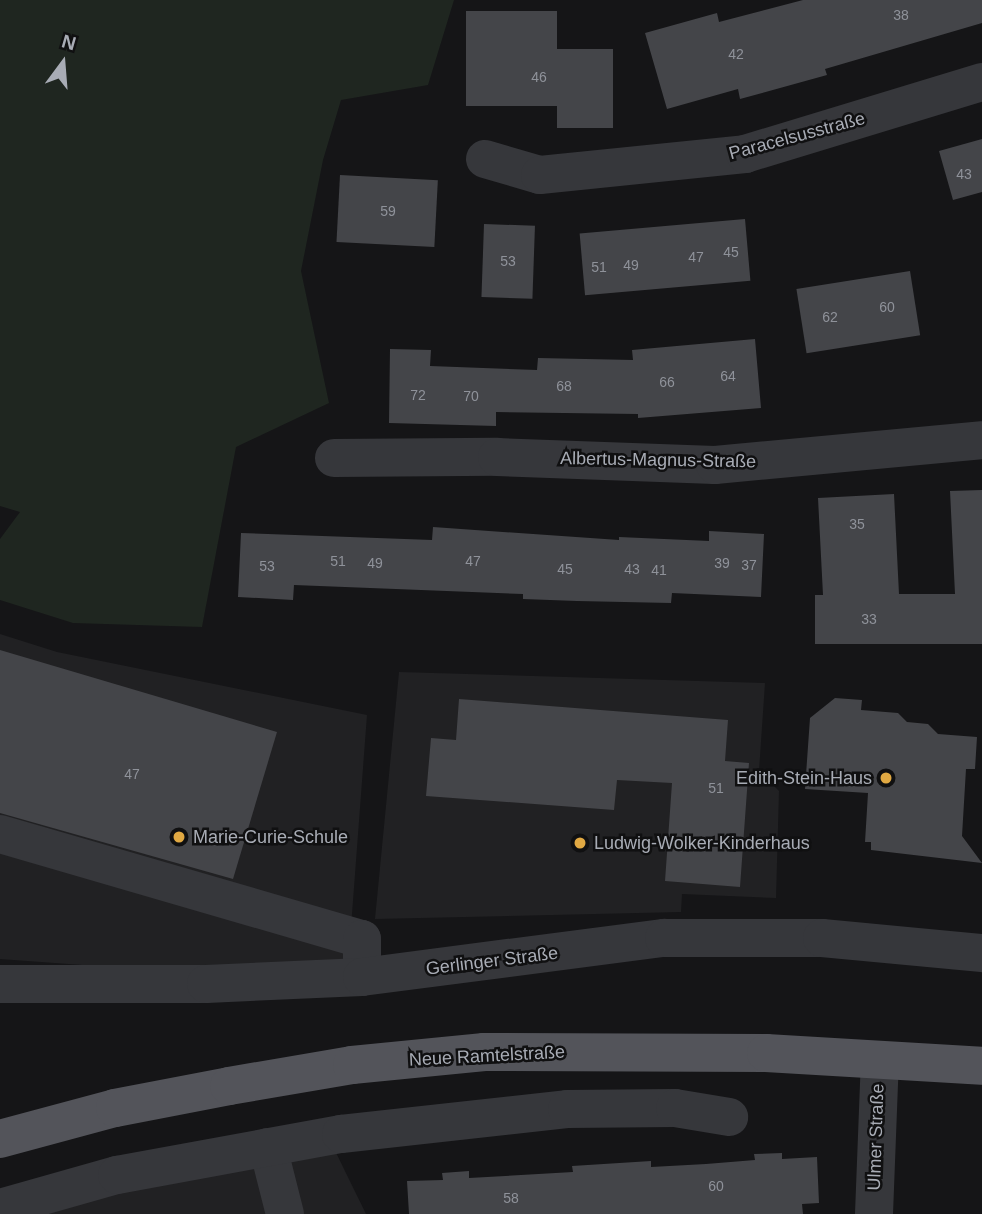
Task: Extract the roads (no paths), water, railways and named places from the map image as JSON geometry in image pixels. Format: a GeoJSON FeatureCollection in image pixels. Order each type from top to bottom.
{"type":"FeatureCollection","features":[{"type":"Feature","properties":{"kind":"main road","name":"Neue Ramtelstraße"},"geometry":{"type":"LineString","coordinates":[[0,1139],[115,1108],[229,1086],[352,1065],[484,1052],[655,1051],[982,1066]]}},
{"type":"Feature","properties":{"kind":"street","name":"Paracelsusstraße"},"geometry":{"type":"LineString","coordinates":[[485,159],[540,176],[745,154],[982,82]]}},
{"type":"Feature","properties":{"kind":"street","name":"Albertus-Magnus-Straße"},"geometry":{"type":"LineString","coordinates":[[334,458],[497,457],[715,464],[982,440]]}},
{"type":"Feature","properties":{"kind":"street"},"geometry":{"type":"LineString","coordinates":[[0,834],[362,939],[362,977]]}},
{"type":"Feature","properties":{"kind":"street","name":"Gerlinger Straße"},"geometry":{"type":"LineString","coordinates":[[0,984],[206,984],[362,977],[664,938],[822,938],[982,953]]}},
{"type":"Feature","properties":{"kind":"street","name":"Ulmer Straße"},"geometry":{"type":"LineString","coordinates":[[874,1214],[880,1060]]}},
{"type":"Feature","properties":{"kind":"street"},"geometry":{"type":"LineString","coordinates":[[0,1208],[117,1175],[341,1134],[605,1107],[675,1108],[729,1117]]}},
{"type":"Feature","properties":{"kind":"street"},"geometry":{"type":"LineString","coordinates":[[268,1147],[285,1214]]}},
{"type":"Feature","properties":{"kind":"place","name":"Edith-Stein-Haus"},"geometry":{"type":"Point","coordinates":[886,778]}},
{"type":"Feature","properties":{"kind":"place","name":"Marie-Curie-Schule"},"geometry":{"type":"Point","coordinates":[179,837]}},
{"type":"Feature","properties":{"kind":"place","name":"Ludwig-Wolker-Kinderhaus"},"geometry":{"type":"Point","coordinates":[580,843]}}]}
